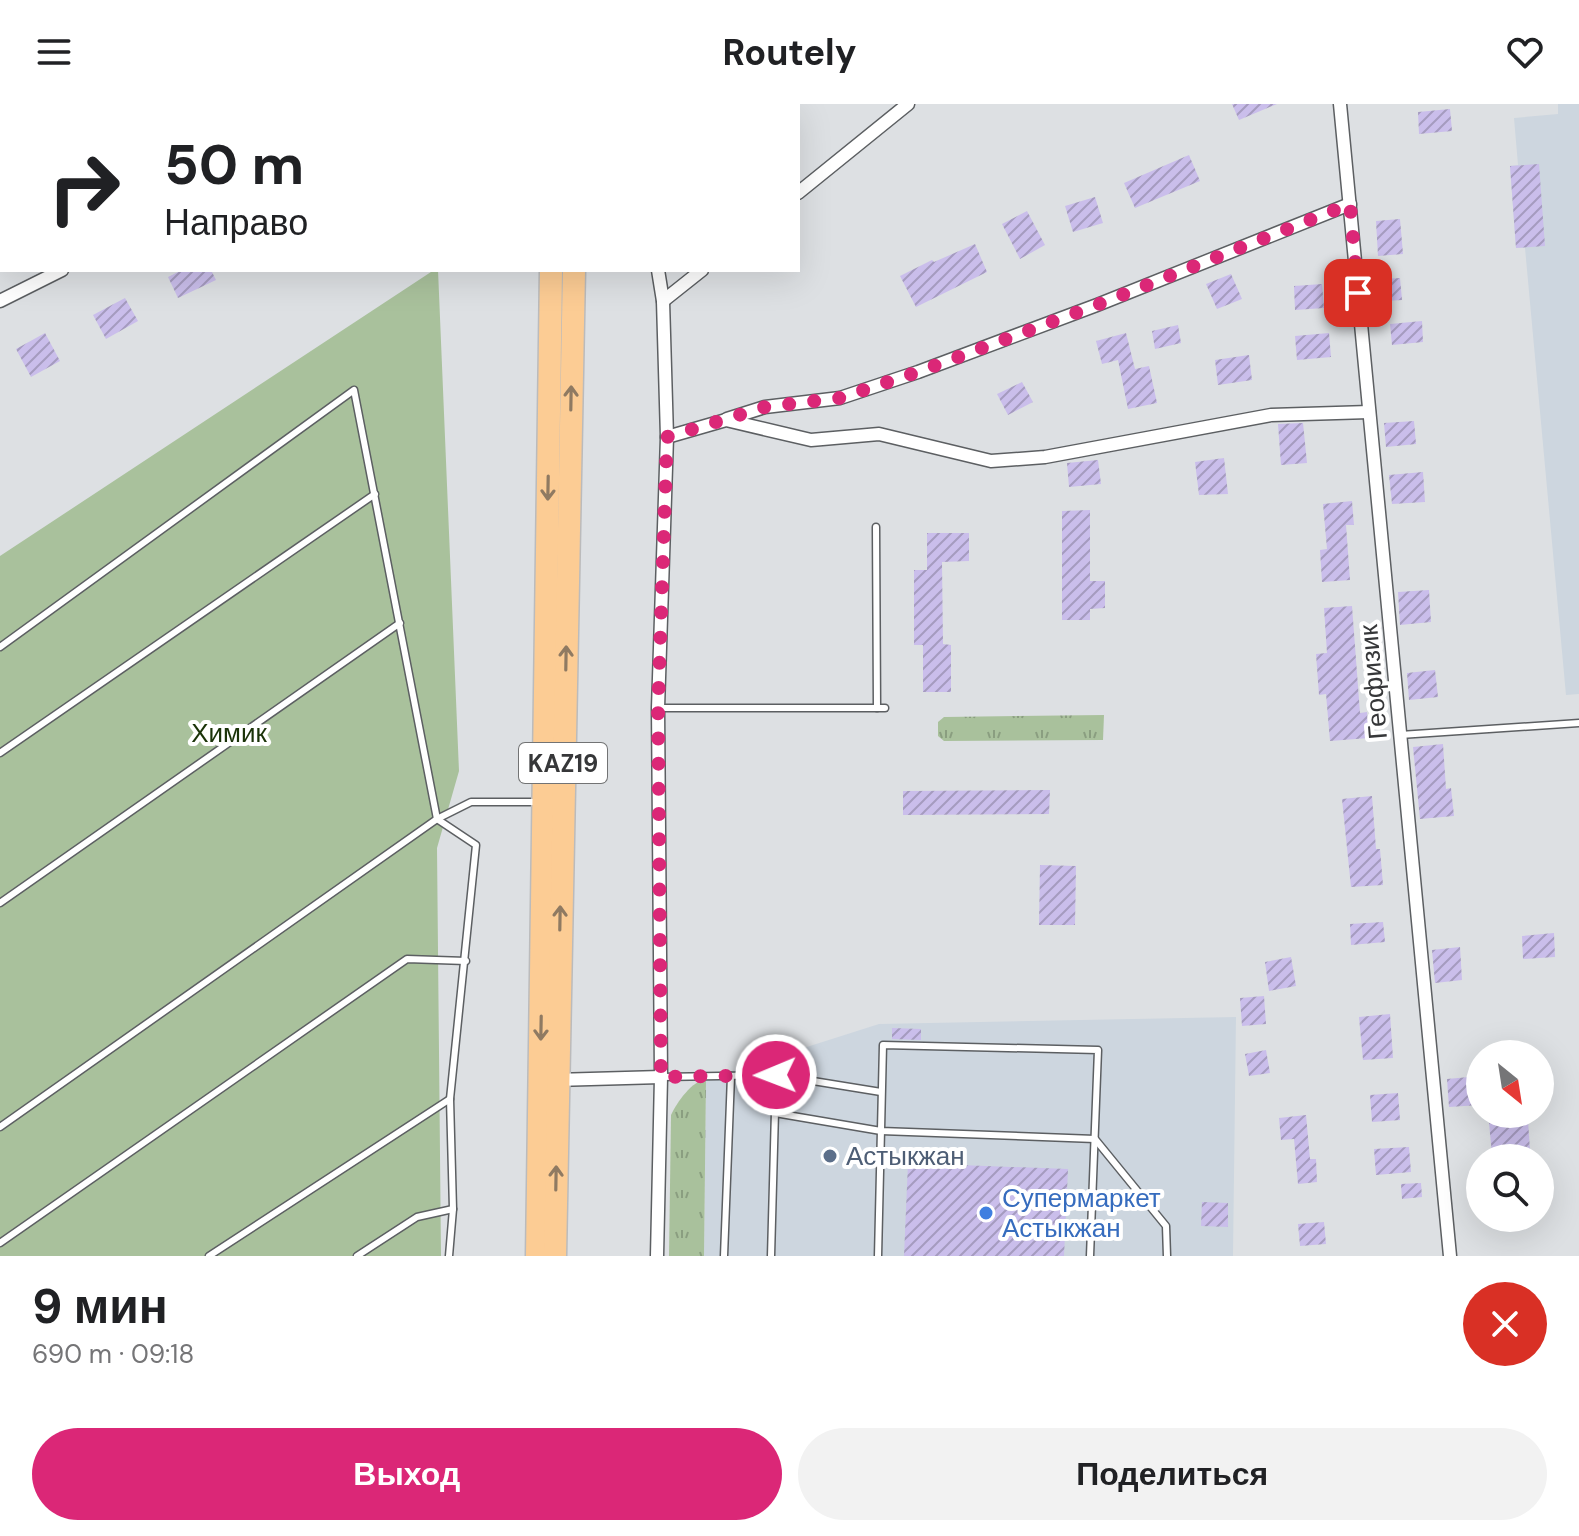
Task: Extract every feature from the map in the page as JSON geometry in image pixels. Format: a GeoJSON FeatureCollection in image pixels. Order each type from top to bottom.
{"type":"FeatureCollection","features":[{"type":"Feature","properties":{"kind":"highway","name":"KAZ19"},"geometry":{"type":"LineString","coordinates":[[551,272],[553,802],[549,1080],[555,1256]]}},
{"type":"Feature","properties":{"kind":"highway","name":"KAZ19"},"geometry":{"type":"LineString","coordinates":[[553,802],[574,272]]}},
{"type":"Feature","properties":{"kind":"highway","name":"KAZ19"},"geometry":{"type":"LineString","coordinates":[[537,1256],[549,1080]]}},
{"type":"Feature","properties":{"kind":"street"},"geometry":{"type":"LineString","coordinates":[[800,191],[908,104]]}},
{"type":"Feature","properties":{"kind":"street","name":"Геофизик"},"geometry":{"type":"LineString","coordinates":[[1340,104],[1450,1256]]}},
{"type":"Feature","properties":{"kind":"street"},"geometry":{"type":"LineString","coordinates":[[667,437],[765,407],[840,398],[918,372],[1097,305],[1350,204]]}},
{"type":"Feature","properties":{"kind":"street"},"geometry":{"type":"LineString","coordinates":[[0,301],[58,272]]}},
{"type":"Feature","properties":{"kind":"street"},"geometry":{"type":"LineString","coordinates":[[657,1256],[661,1077],[658,708],[667,437],[663,301],[658,272]]}},
{"type":"Feature","properties":{"kind":"street"},"geometry":{"type":"LineString","coordinates":[[663,301],[699,272]]}},
{"type":"Feature","properties":{"kind":"street"},"geometry":{"type":"LineString","coordinates":[[726,420],[811,440],[879,434],[991,461],[1045,457],[1271,415],[1369,412]]}},
{"type":"Feature","properties":{"kind":"street"},"geometry":{"type":"LineString","coordinates":[[549,1080],[661,1077]]}},
{"type":"Feature","properties":{"kind":"lane"},"geometry":{"type":"LineString","coordinates":[[0,647],[354,390],[437,819],[476,845],[450,1099],[453,1209],[449,1256]]}},
{"type":"Feature","properties":{"kind":"lane"},"geometry":{"type":"LineString","coordinates":[[0,753],[375,494]]}},
{"type":"Feature","properties":{"kind":"lane"},"geometry":{"type":"LineString","coordinates":[[658,708],[881,708],[876,527]]}},
{"type":"Feature","properties":{"kind":"lane"},"geometry":{"type":"LineString","coordinates":[[0,903],[400,623]]}},
{"type":"Feature","properties":{"kind":"lane"},"geometry":{"type":"LineString","coordinates":[[1400,735],[1579,723]]}},
{"type":"Feature","properties":{"kind":"lane"},"geometry":{"type":"LineString","coordinates":[[0,1127],[437,819],[471,802],[553,802]]}},
{"type":"Feature","properties":{"kind":"lane"},"geometry":{"type":"LineString","coordinates":[[0,1243],[407,959],[466,961]]}},
{"type":"Feature","properties":{"kind":"lane"},"geometry":{"type":"LineString","coordinates":[[878,1256],[883,1045],[1098,1050],[1090,1256]]}},
{"type":"Feature","properties":{"kind":"lane"},"geometry":{"type":"LineString","coordinates":[[661,1077],[776,1075],[881,1092]]}},
{"type":"Feature","properties":{"kind":"lane"},"geometry":{"type":"LineString","coordinates":[[771,1256],[776,1075]]}},
{"type":"Feature","properties":{"kind":"lane"},"geometry":{"type":"LineString","coordinates":[[724,1256],[731,1076]]}},
{"type":"Feature","properties":{"kind":"lane"},"geometry":{"type":"LineString","coordinates":[[209,1256],[450,1099]]}},
{"type":"Feature","properties":{"kind":"lane"},"geometry":{"type":"LineString","coordinates":[[775,1113],[881,1131],[1095,1139],[1166,1226],[1167,1256]]}},
{"type":"Feature","properties":{"kind":"lane"},"geometry":{"type":"LineString","coordinates":[[357,1256],[417,1217],[453,1209]]}},
{"type":"Feature","properties":{"kind":"shaded area"},"geometry":{"type":"Polygon","coordinates":[[[1558,104],[1579,104],[1579,694],[1566,695],[1525,248],[1516,248],[1510,166],[1518,165],[1514,118],[1558,114],[1558,104]]]}},
{"type":"Feature","properties":{"kind":"shaded area"},"geometry":{"type":"Polygon","coordinates":[[[1236,1017],[1233,1256],[704,1256],[706,1079],[879,1024],[1236,1017]]]}},
{"type":"Feature","properties":{"kind":"green space","name":"Химик"},"geometry":{"type":"Polygon","coordinates":[[[431,272],[438,272],[459,771],[437,848],[441,1256],[0,1256],[0,556],[431,272]]]}},
{"type":"Feature","properties":{"kind":"green space"},"geometry":{"type":"Polygon","coordinates":[[[1104,715],[1103,740],[944,741],[938,736],[938,722],[944,717],[1104,715]]]}},
{"type":"Feature","properties":{"kind":"green space"},"geometry":{"type":"Polygon","coordinates":[[[706,1079],[704,1256],[669,1256],[671,1115],[690,1088],[706,1079]]]}},
{"type":"Feature","properties":{"kind":"building"},"geometry":{"type":"Polygon","coordinates":[[[1232,104],[1277,104],[1239,120],[1232,104]]]}},
{"type":"Feature","properties":{"kind":"building"},"geometry":{"type":"Polygon","coordinates":[[[1450,109],[1452,131],[1419,134],[1418,112],[1450,109]]]}},
{"type":"Feature","properties":{"kind":"building"},"geometry":{"type":"Polygon","coordinates":[[[1189,155],[1200,181],[1135,208],[1124,183],[1189,155]]]}},
{"type":"Feature","properties":{"kind":"building"},"geometry":{"type":"Polygon","coordinates":[[[1539,164],[1545,246],[1516,248],[1510,166],[1539,164]]]}},
{"type":"Feature","properties":{"kind":"building"},"geometry":{"type":"Polygon","coordinates":[[[1095,197],[1103,223],[1073,232],[1065,206],[1095,197]]]}},
{"type":"Feature","properties":{"kind":"building"},"geometry":{"type":"Polygon","coordinates":[[[1027,211],[1045,245],[1020,259],[1002,224],[1027,211]]]}},
{"type":"Feature","properties":{"kind":"building"},"geometry":{"type":"Polygon","coordinates":[[[1400,219],[1403,254],[1378,256],[1376,221],[1400,219]]]}},
{"type":"Feature","properties":{"kind":"building"},"geometry":{"type":"Polygon","coordinates":[[[975,244],[987,272],[916,307],[900,276],[975,244]]]}},
{"type":"Feature","properties":{"kind":"building"},"geometry":{"type":"Polygon","coordinates":[[[178,272],[212,272],[216,280],[178,298],[168,277],[178,272]]]}},
{"type":"Feature","properties":{"kind":"building"},"geometry":{"type":"Polygon","coordinates":[[[1231,274],[1242,299],[1217,309],[1206,284],[1231,274]]]}},
{"type":"Feature","properties":{"kind":"building"},"geometry":{"type":"Polygon","coordinates":[[[1400,278],[1402,300],[1369,302],[1367,280],[1400,278]]]}},
{"type":"Feature","properties":{"kind":"building"},"geometry":{"type":"Polygon","coordinates":[[[1322,284],[1324,308],[1295,310],[1294,286],[1322,284]]]}},
{"type":"Feature","properties":{"kind":"building"},"geometry":{"type":"Polygon","coordinates":[[[125,298],[138,321],[106,339],[93,315],[125,298]]]}},
{"type":"Feature","properties":{"kind":"building"},"geometry":{"type":"Polygon","coordinates":[[[1422,321],[1423,342],[1392,345],[1390,324],[1422,321]]]}},
{"type":"Feature","properties":{"kind":"building"},"geometry":{"type":"Polygon","coordinates":[[[1178,325],[1181,343],[1155,349],[1152,331],[1178,325]]]}},
{"type":"Feature","properties":{"kind":"building"},"geometry":{"type":"Polygon","coordinates":[[[45,333],[60,361],[31,377],[16,349],[45,333]]]}},
{"type":"Feature","properties":{"kind":"building"},"geometry":{"type":"Polygon","coordinates":[[[1126,333],[1135,369],[1149,366],[1157,403],[1128,409],[1118,360],[1102,364],[1096,341],[1126,333]]]}},
{"type":"Feature","properties":{"kind":"building"},"geometry":{"type":"Polygon","coordinates":[[[1329,333],[1331,357],[1297,360],[1295,336],[1329,333]]]}},
{"type":"Feature","properties":{"kind":"building"},"geometry":{"type":"Polygon","coordinates":[[[1249,355],[1252,380],[1218,385],[1215,360],[1249,355]]]}},
{"type":"Feature","properties":{"kind":"building"},"geometry":{"type":"Polygon","coordinates":[[[1022,382],[1033,402],[1008,415],[997,394],[1022,382]]]}},
{"type":"Feature","properties":{"kind":"building"},"geometry":{"type":"Polygon","coordinates":[[[1414,421],[1416,444],[1386,447],[1384,423],[1414,421]]]}},
{"type":"Feature","properties":{"kind":"building"},"geometry":{"type":"Polygon","coordinates":[[[1303,423],[1307,463],[1281,465],[1278,424],[1303,423]]]}},
{"type":"Feature","properties":{"kind":"building"},"geometry":{"type":"Polygon","coordinates":[[[1224,458],[1228,494],[1199,495],[1195,462],[1224,458]]]}},
{"type":"Feature","properties":{"kind":"building"},"geometry":{"type":"Polygon","coordinates":[[[1098,460],[1101,484],[1069,487],[1067,463],[1098,460]]]}},
{"type":"Feature","properties":{"kind":"building"},"geometry":{"type":"Polygon","coordinates":[[[1423,472],[1425,502],[1392,504],[1389,475],[1423,472]]]}},
{"type":"Feature","properties":{"kind":"building"},"geometry":{"type":"Polygon","coordinates":[[[1352,501],[1354,525],[1346,525],[1350,580],[1322,582],[1320,550],[1327,549],[1323,504],[1352,501]]]}},
{"type":"Feature","properties":{"kind":"building"},"geometry":{"type":"Polygon","coordinates":[[[1090,510],[1090,581],[1105,581],[1105,608],[1090,609],[1090,620],[1062,620],[1062,511],[1090,510]]]}},
{"type":"Feature","properties":{"kind":"building"},"geometry":{"type":"Polygon","coordinates":[[[927,533],[969,533],[969,561],[942,562],[943,644],[951,645],[951,692],[923,692],[923,645],[914,645],[914,570],[927,570],[927,533]]]}},
{"type":"Feature","properties":{"kind":"building"},"geometry":{"type":"Polygon","coordinates":[[[1429,590],[1431,622],[1400,625],[1398,592],[1429,590]]]}},
{"type":"Feature","properties":{"kind":"building"},"geometry":{"type":"Polygon","coordinates":[[[1352,606],[1360,713],[1367,712],[1369,738],[1330,741],[1326,694],[1319,695],[1316,654],[1327,653],[1324,608],[1352,606]]]}},
{"type":"Feature","properties":{"kind":"building"},"geometry":{"type":"Polygon","coordinates":[[[1435,670],[1438,697],[1409,700],[1407,673],[1435,670]]]}},
{"type":"Feature","properties":{"kind":"building"},"geometry":{"type":"Polygon","coordinates":[[[1443,744],[1446,789],[1451,788],[1454,816],[1420,819],[1413,747],[1443,744]]]}},
{"type":"Feature","properties":{"kind":"building"},"geometry":{"type":"Polygon","coordinates":[[[1050,790],[1049,814],[903,815],[903,791],[1050,790]]]}},
{"type":"Feature","properties":{"kind":"building"},"geometry":{"type":"Polygon","coordinates":[[[1372,796],[1376,849],[1380,849],[1383,885],[1351,887],[1342,799],[1372,796]]]}},
{"type":"Feature","properties":{"kind":"building"},"geometry":{"type":"Polygon","coordinates":[[[1040,865],[1076,866],[1075,925],[1039,925],[1040,865]]]}},
{"type":"Feature","properties":{"kind":"building"},"geometry":{"type":"Polygon","coordinates":[[[1383,922],[1385,942],[1351,945],[1350,924],[1383,922]]]}},
{"type":"Feature","properties":{"kind":"building"},"geometry":{"type":"Polygon","coordinates":[[[1554,933],[1555,957],[1523,959],[1522,936],[1554,933]]]}},
{"type":"Feature","properties":{"kind":"building"},"geometry":{"type":"Polygon","coordinates":[[[1460,947],[1462,980],[1435,983],[1432,950],[1460,947]]]}},
{"type":"Feature","properties":{"kind":"building"},"geometry":{"type":"Polygon","coordinates":[[[1291,957],[1296,986],[1269,991],[1265,962],[1291,957]]]}},
{"type":"Feature","properties":{"kind":"building"},"geometry":{"type":"Polygon","coordinates":[[[1264,996],[1266,1024],[1242,1026],[1240,998],[1264,996]]]}},
{"type":"Feature","properties":{"kind":"building"},"geometry":{"type":"Polygon","coordinates":[[[1390,1014],[1393,1058],[1363,1060],[1359,1017],[1390,1014]]]}},
{"type":"Feature","properties":{"kind":"building"},"geometry":{"type":"Polygon","coordinates":[[[892,1028],[921,1029],[921,1040],[892,1039],[892,1028]]]}},
{"type":"Feature","properties":{"kind":"building"},"geometry":{"type":"Polygon","coordinates":[[[1266,1050],[1270,1073],[1249,1076],[1245,1054],[1266,1050]]]}},
{"type":"Feature","properties":{"kind":"building"},"geometry":{"type":"Polygon","coordinates":[[[1466,1077],[1466,1106],[1449,1107],[1447,1079],[1466,1077]]]}},
{"type":"Feature","properties":{"kind":"building"},"geometry":{"type":"Polygon","coordinates":[[[1398,1093],[1400,1120],[1372,1122],[1370,1095],[1398,1093]]]}},
{"type":"Feature","properties":{"kind":"building"},"geometry":{"type":"Polygon","coordinates":[[[1306,1115],[1310,1159],[1316,1159],[1317,1182],[1298,1184],[1294,1139],[1281,1140],[1279,1118],[1306,1115]]]}},
{"type":"Feature","properties":{"kind":"building"},"geometry":{"type":"Polygon","coordinates":[[[1489,1128],[1529,1128],[1530,1144],[1491,1144],[1489,1128]]]}},
{"type":"Feature","properties":{"kind":"building"},"geometry":{"type":"Polygon","coordinates":[[[1409,1147],[1411,1172],[1376,1175],[1374,1149],[1409,1147]]]}},
{"type":"Feature","properties":{"kind":"building","name":"Супермаркет Астыкжан"},"geometry":{"type":"Polygon","coordinates":[[[908,1163],[1068,1169],[1064,1256],[904,1256],[908,1163]]]}},
{"type":"Feature","properties":{"kind":"building"},"geometry":{"type":"Polygon","coordinates":[[[1421,1183],[1422,1197],[1402,1199],[1401,1184],[1421,1183]]]}},
{"type":"Feature","properties":{"kind":"building"},"geometry":{"type":"Polygon","coordinates":[[[1202,1202],[1228,1203],[1228,1227],[1201,1226],[1202,1202]]]}},
{"type":"Feature","properties":{"kind":"building"},"geometry":{"type":"Polygon","coordinates":[[[1324,1222],[1326,1244],[1300,1246],[1298,1224],[1324,1222]]]}},
{"type":"Feature","properties":{"kind":"place","name":"Астыкжан"},"geometry":{"type":"Point","coordinates":[830,1156]}},
{"type":"Feature","properties":{"kind":"place","name":"Супермаркет Астыкжан"},"geometry":{"type":"Point","coordinates":[986,1213]}},
{"type":"Feature","properties":{"kind":"route"},"geometry":{"type":"LineString","coordinates":[[776,1075],[661,1077],[658,708],[667,437],[765,407],[840,398],[918,372],[1097,305],[1350,204],[1358,293]]}}]}
